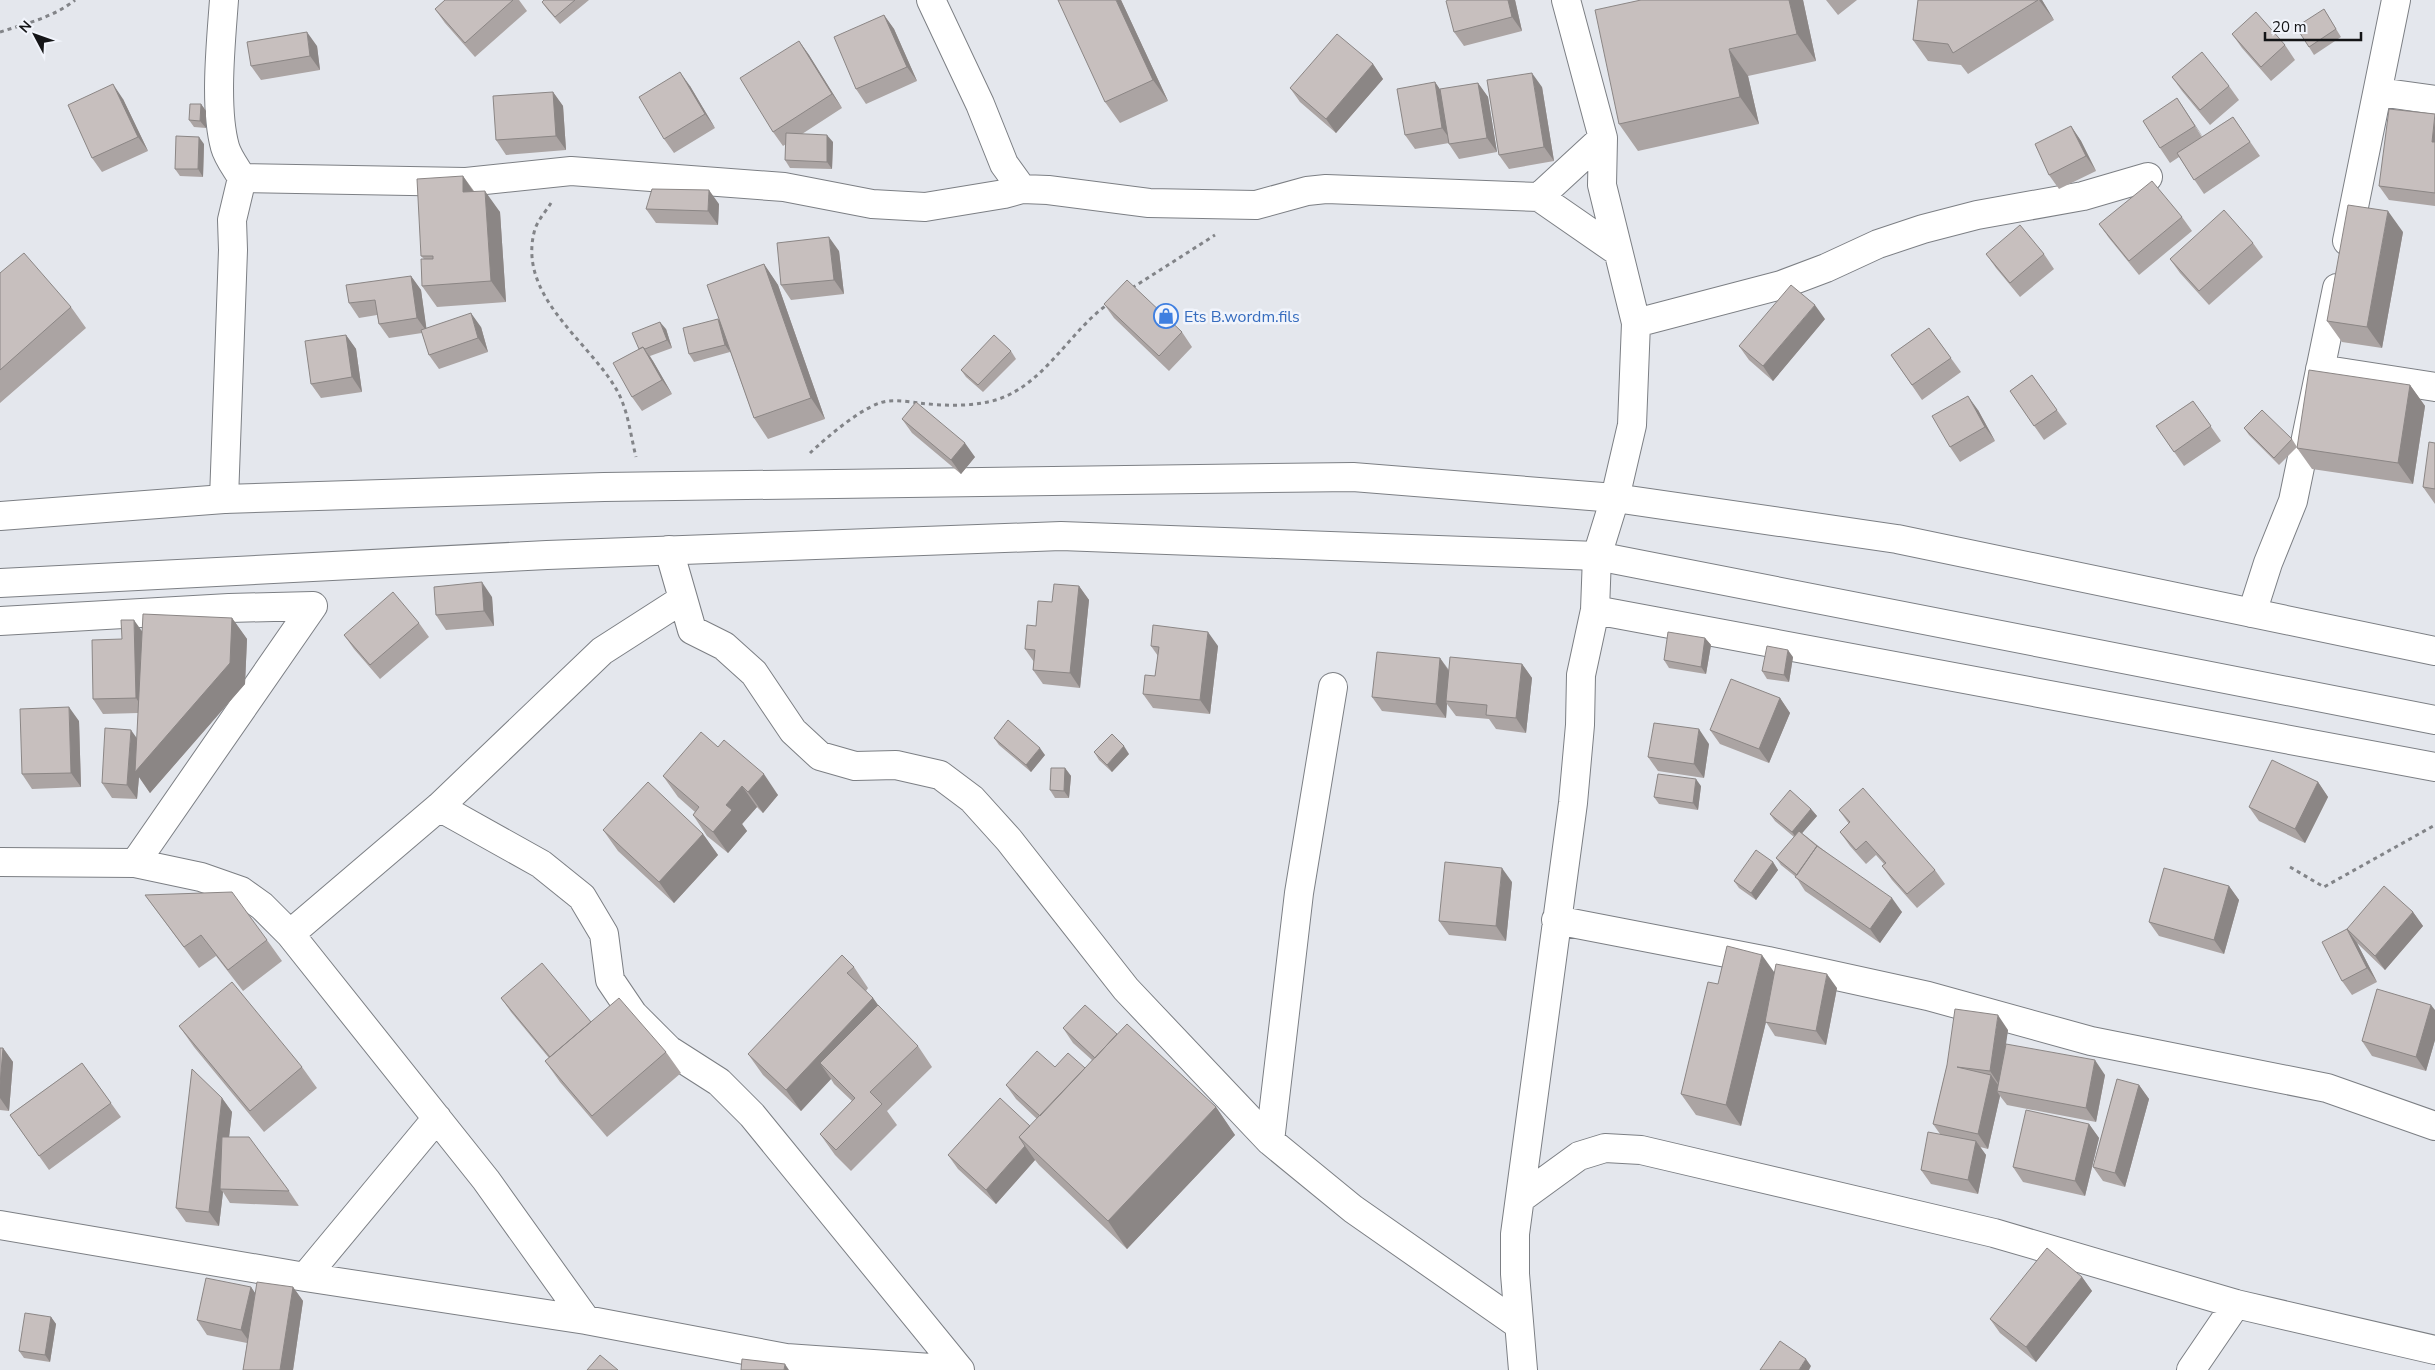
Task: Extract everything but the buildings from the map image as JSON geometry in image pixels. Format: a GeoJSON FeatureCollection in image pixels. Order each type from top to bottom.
{"type":"FeatureCollection","features":[{"type":"Feature","properties":{"kind":"street"},"geometry":{"type":"LineString","coordinates":[[224,0],[220,76],[221,109],[226,148],[242,178],[232,220],[233,250],[224,499]]}},
{"type":"Feature","properties":{"kind":"street"},"geometry":{"type":"LineString","coordinates":[[931,0],[980,104],[1004,164],[1022,189]]}},
{"type":"Feature","properties":{"kind":"street"},"geometry":{"type":"LineString","coordinates":[[1523,1370],[1515,1274],[1516,1234],[1556,920],[1573,803],[1580,726],[1581,675],[1595,610],[1597,556],[1615,498],[1632,425],[1636,323],[1602,185],[1604,138],[1566,0]]}},
{"type":"Feature","properties":{"kind":"street"},"geometry":{"type":"LineString","coordinates":[[2252,613],[2268,563],[2293,502],[2379,92],[2396,0]]}},
{"type":"Feature","properties":{"kind":"street"},"geometry":{"type":"LineString","coordinates":[[2379,92],[2435,100]]}},
{"type":"Feature","properties":{"kind":"street"},"geometry":{"type":"LineString","coordinates":[[1539,197],[1604,138]]}},
{"type":"Feature","properties":{"kind":"street"},"geometry":{"type":"LineString","coordinates":[[242,178],[466,182],[571,170],[784,188],[899,207],[925,207],[1022,189],[1048,190],[1149,203],[1256,205],[1307,191],[1326,189],[1539,197],[1617,251]]}},
{"type":"Feature","properties":{"kind":"street"},"geometry":{"type":"LineString","coordinates":[[1636,323],[1781,285],[1826,268],[1878,244],[1923,229],[1977,215],[2083,196],[2148,177]]}},
{"type":"Feature","properties":{"kind":"street"},"geometry":{"type":"LineString","coordinates":[[2320,369],[2435,387]]}},
{"type":"Feature","properties":{"kind":"street"},"geometry":{"type":"LineString","coordinates":[[0,516],[224,499],[644,486],[1353,478],[1615,498],[1897,539],[2435,651]]}},
{"type":"Feature","properties":{"kind":"street"},"geometry":{"type":"LineString","coordinates":[[0,583],[669,550],[1061,536],[1597,556],[2435,720]]}},
{"type":"Feature","properties":{"kind":"street"},"geometry":{"type":"LineString","coordinates":[[669,550],[692,630],[724,646],[754,673],[793,730],[820,756],[854,766],[896,765],[940,775],[972,799],[1009,840],[1126,988],[1270,1141],[1352,1208],[1519,1325]]}},
{"type":"Feature","properties":{"kind":"street"},"geometry":{"type":"LineString","coordinates":[[290,934],[439,806],[602,651],[683,599]]}},
{"type":"Feature","properties":{"kind":"street"},"geometry":{"type":"LineString","coordinates":[[0,621],[200,609],[313,606],[135,863]]}},
{"type":"Feature","properties":{"kind":"street"},"geometry":{"type":"LineString","coordinates":[[1595,610],[2435,767]]}},
{"type":"Feature","properties":{"kind":"street"},"geometry":{"type":"LineString","coordinates":[[1270,1141],[1299,893],[1333,687]]}},
{"type":"Feature","properties":{"kind":"street"},"geometry":{"type":"LineString","coordinates":[[439,806],[541,864],[582,897],[604,934],[610,980],[633,1014],[669,1050],[719,1082],[752,1115],[960,1370]]}},
{"type":"Feature","properties":{"kind":"street"},"geometry":{"type":"LineString","coordinates":[[0,862],[135,863],[201,877],[241,890],[262,906],[290,934],[486,1180],[586,1320]]}},
{"type":"Feature","properties":{"kind":"street"},"geometry":{"type":"LineString","coordinates":[[1556,920],[1777,963],[1928,996],[2091,1041],[2327,1088],[2435,1126]]}},
{"type":"Feature","properties":{"kind":"street"},"geometry":{"type":"LineString","coordinates":[[305,1277],[437,1118]]}},
{"type":"Feature","properties":{"kind":"street"},"geometry":{"type":"LineString","coordinates":[[1520,1200],[1579,1156],[1605,1148],[1641,1150],[1994,1233],[2236,1304],[2435,1350]]}},
{"type":"Feature","properties":{"kind":"street"},"geometry":{"type":"LineString","coordinates":[[0,1225],[305,1277],[586,1320],[786,1358],[960,1370]]}},
{"type":"Feature","properties":{"kind":"street"},"geometry":{"type":"LineString","coordinates":[[2191,1370],[2236,1304]]}},
{"type":"Feature","properties":{"kind":"path"},"geometry":{"type":"LineString","coordinates":[[0,32],[36,21],[66,7],[75,0]]}},
{"type":"Feature","properties":{"kind":"path"},"geometry":{"type":"LineString","coordinates":[[571,170],[536,228],[531,258],[538,283],[560,319],[597,361],[616,388],[626,412],[644,486]]}},
{"type":"Feature","properties":{"kind":"path"},"geometry":{"type":"LineString","coordinates":[[1128,291],[1192,252],[1256,205]]}},
{"type":"Feature","properties":{"kind":"path"},"geometry":{"type":"LineString","coordinates":[[777,484],[821,443],[870,407],[888,400],[935,405],[977,403],[998,399],[1017,390],[1043,370],[1102,308],[1114,300]]}},
{"type":"Feature","properties":{"kind":"path"},"geometry":{"type":"LineString","coordinates":[[2290,867],[2324,887],[2435,825]]}},
{"type":"Feature","properties":{"kind":"place","name":"Ets B.wordm.fils"},"geometry":{"type":"Point","coordinates":[1166,316]}}]}
